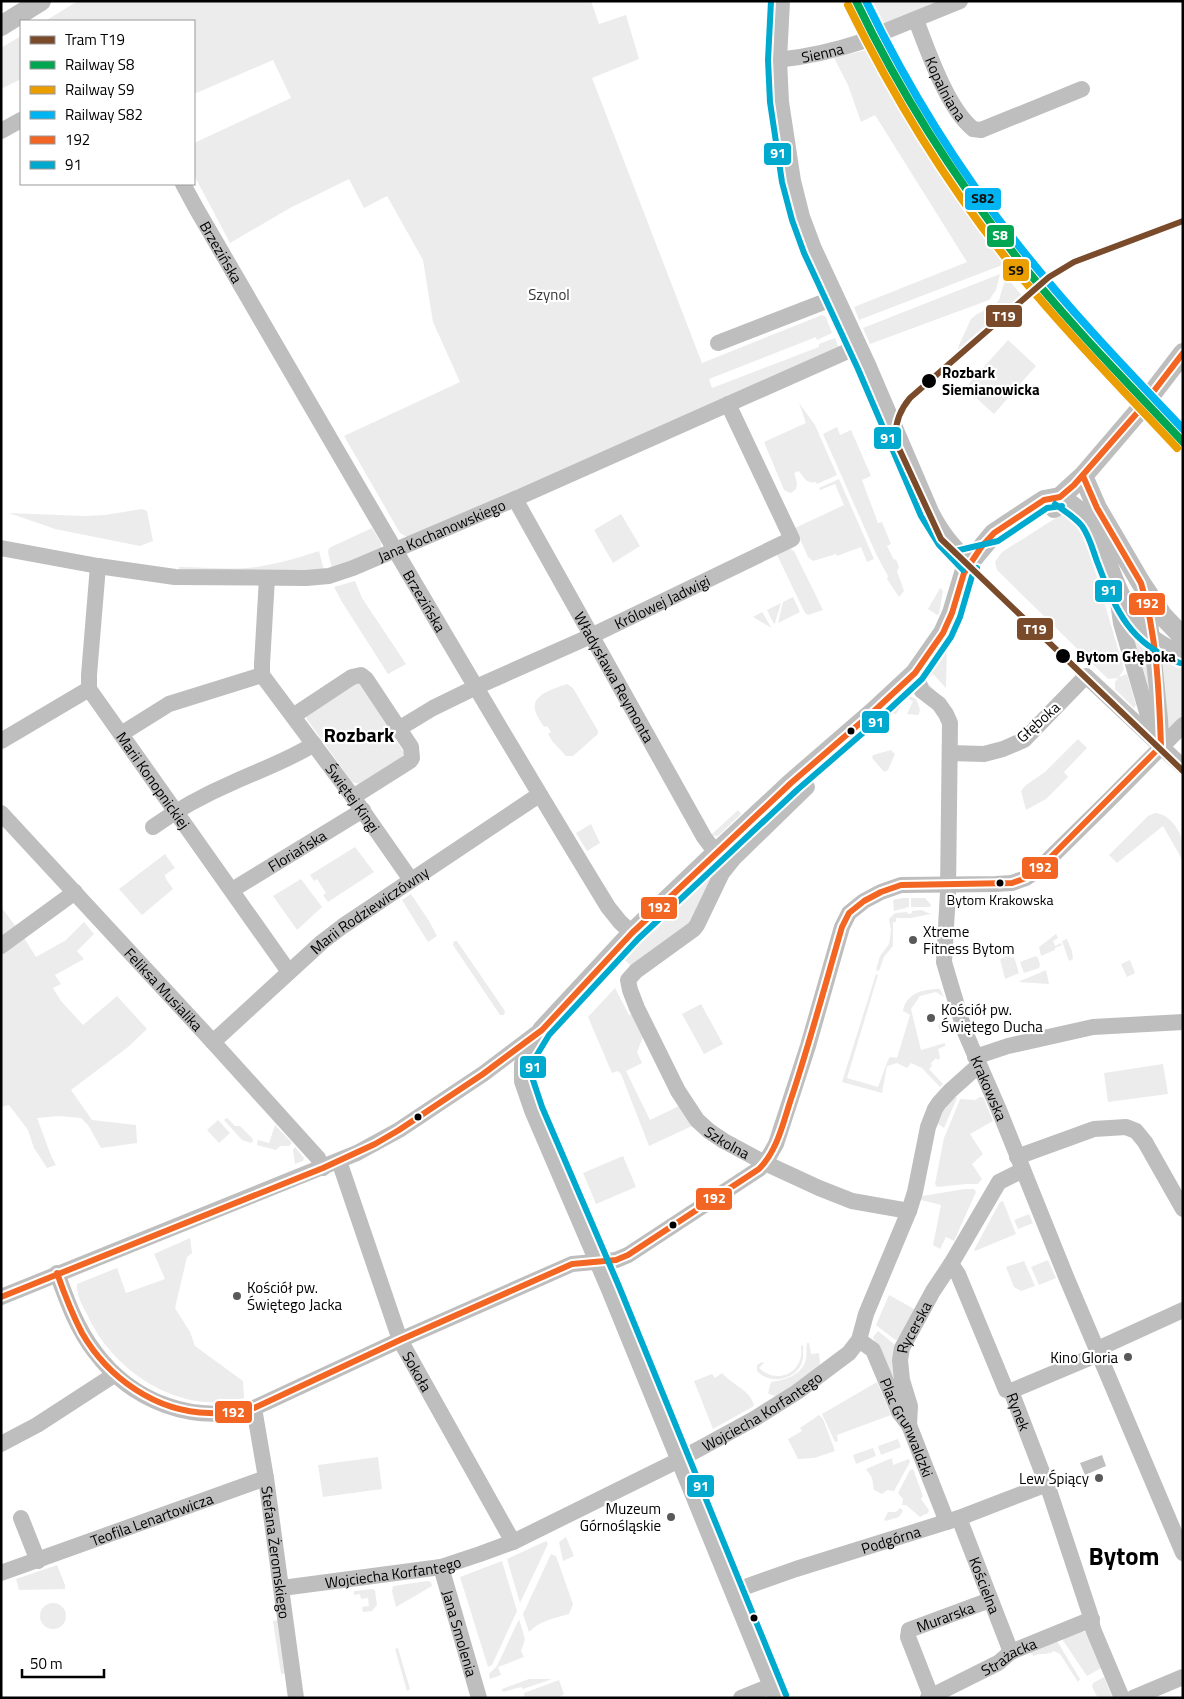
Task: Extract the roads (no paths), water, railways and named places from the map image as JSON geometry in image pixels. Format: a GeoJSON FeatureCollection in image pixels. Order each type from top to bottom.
{"type":"FeatureCollection","features":[{"type":"Feature","properties":{"kind":"main road"},"geometry":{"type":"LineString","coordinates":[[1,26],[41,1]]}},
{"type":"Feature","properties":{"kind":"main road"},"geometry":{"type":"LineString","coordinates":[[780,1],[779,102],[786,152],[796,201],[807,236],[929,512],[939,532],[969,564]]}},
{"type":"Feature","properties":{"kind":"main road"},"geometry":{"type":"LineString","coordinates":[[969,564],[1052,511],[1060,497],[1083,476],[1137,413],[1183,353]]}},
{"type":"Feature","properties":{"kind":"main road"},"geometry":{"type":"LineString","coordinates":[[1083,476],[1097,508],[1141,583],[1170,625],[1183,637]]}},
{"type":"Feature","properties":{"kind":"main road"},"geometry":{"type":"LineString","coordinates":[[776,1692],[599,1261],[544,1134],[526,1088],[524,1075],[525,1060],[542,1030],[632,932],[791,783],[915,673],[926,660],[946,628],[969,564],[994,533],[1044,500],[1060,497],[1081,512],[1092,526],[1116,586],[1135,623],[1153,641],[1183,655]]}},
{"type":"Feature","properties":{"kind":"main road"},"geometry":{"type":"LineString","coordinates":[[949,544],[994,533]]}},
{"type":"Feature","properties":{"kind":"street"},"geometry":{"type":"LineString","coordinates":[[886,31],[960,1]]}},
{"type":"Feature","properties":{"kind":"street","name":"Kopalniana"},"geometry":{"type":"LineString","coordinates":[[916,20],[948,96],[958,114],[973,129],[981,130],[1082,90]]}},
{"type":"Feature","properties":{"kind":"street","name":"Sienna"},"geometry":{"type":"LineString","coordinates":[[778,60],[842,49],[867,40]]}},
{"type":"Feature","properties":{"kind":"street"},"geometry":{"type":"LineString","coordinates":[[1,131],[20,121]]}},
{"type":"Feature","properties":{"kind":"street","name":"Brzezińska"},"geometry":{"type":"LineString","coordinates":[[184,185],[394,550],[539,795],[608,907],[620,922],[632,932]]}},
{"type":"Feature","properties":{"kind":"street"},"geometry":{"type":"LineString","coordinates":[[718,343],[834,298]]}},
{"type":"Feature","properties":{"kind":"street","name":"Jana Kochanowskiego"},"geometry":{"type":"LineString","coordinates":[[1,548],[98,566],[176,577],[306,578],[328,576],[353,568],[514,499],[857,348]]}},
{"type":"Feature","properties":{"kind":"street","name":"Królowej Jadwigi"},"geometry":{"type":"LineString","coordinates":[[400,728],[476,687],[591,636],[792,538],[728,404]]}},
{"type":"Feature","properties":{"kind":"street","name":"Władysława Reymonta"},"geometry":{"type":"LineString","coordinates":[[514,499],[704,837],[716,853]]}},
{"type":"Feature","properties":{"kind":"street"},"geometry":{"type":"LineString","coordinates":[[1,742],[89,690],[98,566]]}},
{"type":"Feature","properties":{"kind":"street"},"geometry":{"type":"LineString","coordinates":[[121,734],[169,704],[262,674],[268,578]]}},
{"type":"Feature","properties":{"kind":"street"},"geometry":{"type":"LineString","coordinates":[[1141,583],[1150,614],[1161,746]]}},
{"type":"Feature","properties":{"kind":"street"},"geometry":{"type":"LineString","coordinates":[[1116,586],[1121,623],[1149,719],[1161,746],[1183,767]]}},
{"type":"Feature","properties":{"kind":"street","name":"Krakowska"},"geometry":{"type":"LineString","coordinates":[[915,673],[922,692],[939,704],[950,724],[948,885],[944,962],[965,1032],[1099,1354]]}},
{"type":"Feature","properties":{"kind":"street","name":"Świętej Kingi"},"geometry":{"type":"LineString","coordinates":[[262,674],[358,804],[411,880]]}},
{"type":"Feature","properties":{"kind":"street"},"geometry":{"type":"LineString","coordinates":[[293,716],[352,677],[361,675],[366,678],[400,728]]}},
{"type":"Feature","properties":{"kind":"street","name":"Głęboka"},"geometry":{"type":"LineString","coordinates":[[950,753],[984,754],[1003,749],[1024,740],[1086,676],[1161,746]]}},
{"type":"Feature","properties":{"kind":"street","name":"Marii Konopnickiej"},"geometry":{"type":"LineString","coordinates":[[89,690],[289,972]]}},
{"type":"Feature","properties":{"kind":"street"},"geometry":{"type":"LineString","coordinates":[[57,1273],[80,1328],[95,1352],[114,1375],[133,1389],[162,1404],[192,1413],[228,1413],[254,1408],[400,1340],[574,1263],[616,1260],[628,1255],[747,1177],[766,1162],[776,1144],[808,1046],[842,927],[849,912],[878,893],[902,885],[1012,883],[1026,878],[1073,837],[1183,725]]}},
{"type":"Feature","properties":{"kind":"street","name":"Floriańska"},"geometry":{"type":"LineString","coordinates":[[232,890],[358,804],[410,761],[412,758],[411,747],[400,728]]}},
{"type":"Feature","properties":{"kind":"street"},"geometry":{"type":"LineString","coordinates":[[153,827],[176,812],[231,783],[288,758],[314,744]]}},
{"type":"Feature","properties":{"kind":"street","name":"Szkolna"},"geometry":{"type":"LineString","coordinates":[[807,787],[734,858],[722,873],[698,925],[636,971],[628,980],[630,990],[678,1092],[697,1120],[724,1141],[819,1188],[852,1201],[909,1211]]}},
{"type":"Feature","properties":{"kind":"street","name":"Marii Rodziewiczówny"},"geometry":{"type":"LineString","coordinates":[[214,1042],[329,937],[539,795]]}},
{"type":"Feature","properties":{"kind":"street","name":"Feliksa Musialika"},"geometry":{"type":"LineString","coordinates":[[1,813],[214,1042],[318,1158],[323,1168]]}},
{"type":"Feature","properties":{"kind":"street"},"geometry":{"type":"LineString","coordinates":[[1,946],[75,892]]}},
{"type":"Feature","properties":{"kind":"street"},"geometry":{"type":"LineString","coordinates":[[860,1340],[866,1314],[909,1211],[915,1192],[928,1127],[935,1110],[939,1103],[977,1061],[1008,1046],[1093,1027],[1183,1022]]}},
{"type":"Feature","properties":{"kind":"street"},"geometry":{"type":"LineString","coordinates":[[1,1297],[323,1168],[375,1144],[483,1074],[542,1030]]}},
{"type":"Feature","properties":{"kind":"street","name":"Rycerska"},"geometry":{"type":"LineString","coordinates":[[909,1425],[910,1406],[902,1380],[900,1360],[902,1348],[999,1182],[1020,1164],[1094,1128],[1126,1126],[1136,1131],[1145,1142],[1183,1209]]}},
{"type":"Feature","properties":{"kind":"street","name":"Sokoła"},"geometry":{"type":"LineString","coordinates":[[339,1161],[400,1340],[513,1542]]}},
{"type":"Feature","properties":{"kind":"street"},"geometry":{"type":"LineString","coordinates":[[951,1264],[958,1274],[1006,1390],[1010,1392]]}},
{"type":"Feature","properties":{"kind":"street","name":"Rynek"},"geometry":{"type":"LineString","coordinates":[[1122,1698],[1093,1629],[1092,1619],[1047,1484],[1010,1392],[1099,1354],[1104,1346],[1183,1310]]}},
{"type":"Feature","properties":{"kind":"street","name":"Plac Grunwaldzki"},"geometry":{"type":"LineString","coordinates":[[860,1340],[873,1350],[898,1412],[909,1425],[953,1520]]}},
{"type":"Feature","properties":{"kind":"street","name":"Wojciecha Korfantego"},"geometry":{"type":"LineString","coordinates":[[282,1588],[441,1567],[513,1542],[754,1419],[797,1392],[849,1353],[860,1340]]}},
{"type":"Feature","properties":{"kind":"street"},"geometry":{"type":"LineString","coordinates":[[1099,1354],[1181,1543]]}},
{"type":"Feature","properties":{"kind":"street"},"geometry":{"type":"LineString","coordinates":[[1,1444],[37,1425],[114,1375]]}},
{"type":"Feature","properties":{"kind":"street","name":"Stefana Żeromskiego"},"geometry":{"type":"LineString","coordinates":[[254,1408],[282,1588],[296,1698]]}},
{"type":"Feature","properties":{"kind":"street","name":"Teofila Lenartowicza"},"geometry":{"type":"LineString","coordinates":[[1,1573],[266,1478]]}},
{"type":"Feature","properties":{"kind":"street","name":"Podgórna"},"geometry":{"type":"LineString","coordinates":[[734,1591],[804,1566],[953,1520],[1047,1484]]}},
{"type":"Feature","properties":{"kind":"street"},"geometry":{"type":"LineString","coordinates":[[21,1518],[38,1561]]}},
{"type":"Feature","properties":{"kind":"street","name":"Kościelna"},"geometry":{"type":"LineString","coordinates":[[953,1520],[990,1600],[1011,1652]]}},
{"type":"Feature","properties":{"kind":"street","name":"Jana Smolenia"},"geometry":{"type":"LineString","coordinates":[[441,1567],[479,1698]]}},
{"type":"Feature","properties":{"kind":"street","name":"Murarska"},"geometry":{"type":"LineString","coordinates":[[937,1696],[908,1636],[909,1630],[990,1600]]}},
{"type":"Feature","properties":{"kind":"street","name":"Strażacka"},"geometry":{"type":"LineString","coordinates":[[937,1696],[998,1663],[1011,1652],[1092,1619]]}},
{"type":"Feature","properties":{"kind":"street"},"geometry":{"type":"LineString","coordinates":[[1133,1698],[1183,1677]]}},
{"type":"Feature","properties":{"kind":"street"},"geometry":{"type":"LineString","coordinates":[[741,1698],[776,1692]]}},
{"type":"Feature","properties":{"kind":"tram line","name":"T19"},"geometry":{"type":"LineString","coordinates":[[1183,221],[1074,262],[1049,277],[910,398],[898,418],[896,430],[896,442],[941,539],[1183,771]]}},
{"type":"Feature","properties":{"kind":"rail line","name":"S8"},"geometry":{"type":"LineString","coordinates":[[856,1],[909,101],[949,164],[992,225],[1055,303],[1183,442]]}},
{"type":"Feature","properties":{"kind":"rail line","name":"S82"},"geometry":{"type":"LineString","coordinates":[[866,1],[918,99],[957,162],[1000,222],[1081,320],[1183,429]]}},
{"type":"Feature","properties":{"kind":"rail line","name":"S9"},"geometry":{"type":"LineString","coordinates":[[848,5],[883,72],[921,138],[986,232],[1049,310],[1177,448]]}},
{"type":"Feature","properties":{"kind":"place","name":"Rozbark Siemianowicka"},"geometry":{"type":"Point","coordinates":[929,381]}},
{"type":"Feature","properties":{"kind":"place","name":"Bytom Głęboka"},"geometry":{"type":"Point","coordinates":[1063,656]}},
{"type":"Feature","properties":{"kind":"place","name":"Bytom Krakowska"},"geometry":{"type":"Point","coordinates":[1000,883]}},
{"type":"Feature","properties":{"kind":"place","name":"Xtreme Fitness Bytom"},"geometry":{"type":"Point","coordinates":[913,940]}},
{"type":"Feature","properties":{"kind":"place","name":"Kościół pw. Świętego Ducha"},"geometry":{"type":"Point","coordinates":[931,1018]}},
{"type":"Feature","properties":{"kind":"place","name":"Kościół pw. Świętego Jacka"},"geometry":{"type":"Point","coordinates":[237,1296]}},
{"type":"Feature","properties":{"kind":"place","name":"Kino Gloria"},"geometry":{"type":"Point","coordinates":[1128,1357]}},
{"type":"Feature","properties":{"kind":"place","name":"Lew Śpiący"},"geometry":{"type":"Point","coordinates":[1099,1478]}},
{"type":"Feature","properties":{"kind":"place","name":"Muzeum Górnośląskie"},"geometry":{"type":"Point","coordinates":[671,1517]}},
{"type":"Feature","properties":{"kind":"district","name":"Rozbark"},"geometry":{"type":"Point","coordinates":[359,734]}},
{"type":"Feature","properties":{"kind":"district","name":"Bytom"},"geometry":{"type":"Point","coordinates":[1124,1556]}},
{"type":"Feature","properties":{"kind":"park label","name":"Szynol"},"geometry":{"type":"Point","coordinates":[549,294]}}]}
